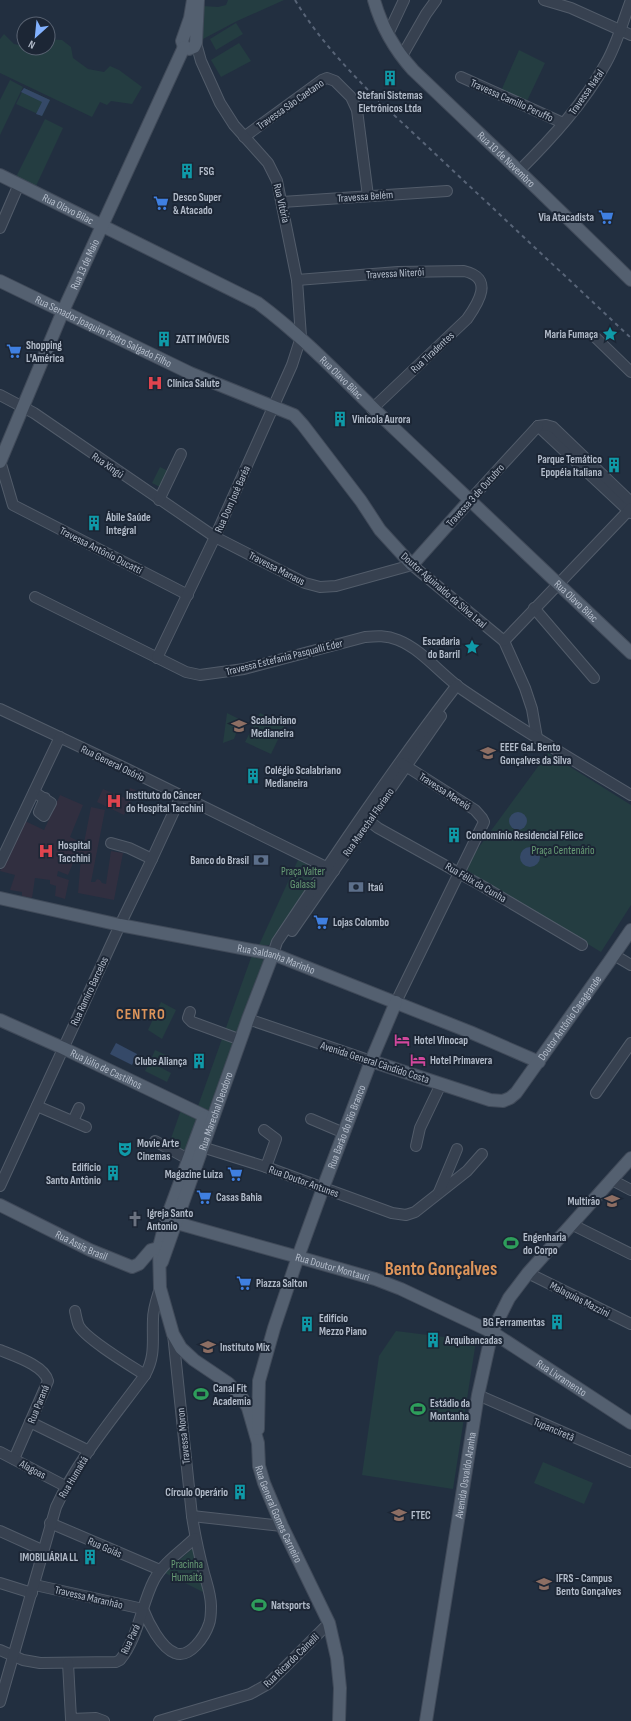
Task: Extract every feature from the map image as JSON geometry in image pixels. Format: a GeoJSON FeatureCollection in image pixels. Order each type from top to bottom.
{"type":"FeatureCollection","features":[{"type":"Feature","properties":{"kind":"main road","name":"Rua 13 de Maio"},"geometry":{"type":"LineString","coordinates":[[0,461],[63,311],[184,42],[193,0]]}},
{"type":"Feature","properties":{"kind":"main road"},"geometry":{"type":"LineString","coordinates":[[184,42],[192,48],[196,42],[198,0]]}},
{"type":"Feature","properties":{"kind":"main road","name":"Rua 10 de Novembro"},"geometry":{"type":"LineString","coordinates":[[374,0],[388,34],[413,70],[519,170],[631,280]]}},
{"type":"Feature","properties":{"kind":"main road","name":"Rua Olavo Bilac"},"geometry":{"type":"LineString","coordinates":[[0,175],[258,303],[301,337],[372,408],[631,653]]}},
{"type":"Feature","properties":{"kind":"main road","name":"Rua Senador Joaquim Pedro Salgado Filho"},"geometry":{"type":"LineString","coordinates":[[0,281],[190,373],[273,406]]}},
{"type":"Feature","properties":{"kind":"main road","name":"Doutor Aguinaldo da Silva Leal"},"geometry":{"type":"LineString","coordinates":[[273,406],[294,415],[303,425],[361,501],[380,530],[412,565]]}},
{"type":"Feature","properties":{"kind":"main road","name":"Travessa 3 de Outubro"},"geometry":{"type":"LineString","coordinates":[[412,565],[470,500]]}},
{"type":"Feature","properties":{"kind":"main road","name":"Rua Saldanha Marinho"},"geometry":{"type":"LineString","coordinates":[[0,898],[120,925],[274,949],[539,1062]]}},
{"type":"Feature","properties":{"kind":"main road","name":"Doutor Antônio Casagrande"},"geometry":{"type":"LineString","coordinates":[[503,1101],[516,1093],[631,930]]}},
{"type":"Feature","properties":{"kind":"main road","name":"Rua Marechal Deodoro"},"geometry":{"type":"LineString","coordinates":[[173,1334],[160,1288],[159,1268],[164,1246],[188,1159],[208,1118],[240,1040],[274,949]]}},
{"type":"Feature","properties":{"kind":"main road","name":"Rua Barão do Rio Branco"},"geometry":{"type":"LineString","coordinates":[[258,1443],[258,1388],[266,1354],[298,1257],[323,1188],[371,1061],[396,1002]]}},
{"type":"Feature","properties":{"kind":"main road","name":"Rua Júlio de Castilhos"},"geometry":{"type":"LineString","coordinates":[[0,1020],[63,1048],[208,1118]]}},
{"type":"Feature","properties":{"kind":"main road","name":"Avenida General Cândido Costa"},"geometry":{"type":"LineString","coordinates":[[371,1061],[490,1100],[503,1101]]}},
{"type":"Feature","properties":{"kind":"main road","name":"Rua Marechal Deodoro"},"geometry":{"type":"LineString","coordinates":[[171,1222],[202,1147],[208,1118]]}},
{"type":"Feature","properties":{"kind":"main road","name":"Avenida Osvaldo Aranha"},"geometry":{"type":"LineString","coordinates":[[426,1721],[478,1396],[492,1332],[509,1298],[528,1273],[631,1158]]}},
{"type":"Feature","properties":{"kind":"main road","name":"Rua Assis Brasil"},"geometry":{"type":"LineString","coordinates":[[0,1205],[90,1250],[132,1267],[139,1264],[148,1251],[164,1246]]}},
{"type":"Feature","properties":{"kind":"main road","name":"Rua Doutor Montauri"},"geometry":{"type":"LineString","coordinates":[[171,1222],[298,1257],[388,1284],[492,1332]]}},
{"type":"Feature","properties":{"kind":"main road","name":"Rua Livramento"},"geometry":{"type":"LineString","coordinates":[[492,1332],[631,1423]]}},
{"type":"Feature","properties":{"kind":"main road","name":"Rua General Gomes Carneiro"},"geometry":{"type":"LineString","coordinates":[[173,1334],[181,1348],[194,1360],[219,1376],[236,1391],[248,1408],[258,1443],[259,1466],[264,1483],[282,1526],[329,1623],[337,1658],[340,1694],[339,1721]]}},
{"type":"Feature","properties":{"kind":"main road"},"geometry":{"type":"LineString","coordinates":[[236,1391],[247,1394],[258,1388]]}},
{"type":"Feature","properties":{"kind":"street"},"geometry":{"type":"LineString","coordinates":[[388,34],[404,0]]}},
{"type":"Feature","properties":{"kind":"street"},"geometry":{"type":"LineString","coordinates":[[402,56],[426,14],[436,0]]}},
{"type":"Feature","properties":{"kind":"street"},"geometry":{"type":"LineString","coordinates":[[544,0],[571,8],[631,35]]}},
{"type":"Feature","properties":{"kind":"street","name":"Travessa Natal"},"geometry":{"type":"LineString","coordinates":[[519,170],[563,123],[599,74],[611,52],[630,0]]}},
{"type":"Feature","properties":{"kind":"street","name":"Rua Vitória"},"geometry":{"type":"LineString","coordinates":[[196,42],[201,61],[217,97],[234,125],[268,163],[277,181],[297,280],[301,337]]}},
{"type":"Feature","properties":{"kind":"street","name":"Travessa Camillo Peruffo"},"geometry":{"type":"LineString","coordinates":[[461,77],[563,123]]}},
{"type":"Feature","properties":{"kind":"street","name":"Travessa São Caetano"},"geometry":{"type":"LineString","coordinates":[[244,137],[322,80],[327,78],[336,81],[351,97],[357,110],[368,196]]}},
{"type":"Feature","properties":{"kind":"street"},"geometry":{"type":"LineString","coordinates":[[0,228],[19,184]]}},
{"type":"Feature","properties":{"kind":"street","name":"Travessa Belém"},"geometry":{"type":"LineString","coordinates":[[282,202],[447,191]]}},
{"type":"Feature","properties":{"kind":"street","name":"Travessa Niterói"},"geometry":{"type":"LineString","coordinates":[[297,280],[398,272],[464,271],[473,273],[479,279],[482,290]]}},
{"type":"Feature","properties":{"kind":"street","name":"Rua Tiradentes"},"geometry":{"type":"LineString","coordinates":[[372,408],[467,319],[478,304],[482,290]]}},
{"type":"Feature","properties":{"kind":"street","name":"Rua Dom José Baréa"},"geometry":{"type":"LineString","coordinates":[[157,658],[188,595],[292,365],[301,337]]}},
{"type":"Feature","properties":{"kind":"street"},"geometry":{"type":"LineString","coordinates":[[596,338],[631,372]]}},
{"type":"Feature","properties":{"kind":"street","name":"Rua Xingú"},"geometry":{"type":"LineString","coordinates":[[0,395],[23,407],[159,500],[215,536]]}},
{"type":"Feature","properties":{"kind":"street","name":"Travessa 3 de Outubro"},"geometry":{"type":"LineString","coordinates":[[470,500],[538,426],[572,451],[630,509]]}},
{"type":"Feature","properties":{"kind":"street"},"geometry":{"type":"LineString","coordinates":[[159,500],[181,454]]}},
{"type":"Feature","properties":{"kind":"street","name":"Travessa Antônio Ducatti"},"geometry":{"type":"LineString","coordinates":[[0,461],[13,505],[188,595]]}},
{"type":"Feature","properties":{"kind":"street"},"geometry":{"type":"LineString","coordinates":[[504,641],[630,509]]}},
{"type":"Feature","properties":{"kind":"street","name":"Travessa Manaus"},"geometry":{"type":"LineString","coordinates":[[215,536],[305,583],[320,587],[336,586],[412,565]]}},
{"type":"Feature","properties":{"kind":"street","name":"Doutor Aguinaldo da Silva Leal"},"geometry":{"type":"LineString","coordinates":[[412,565],[504,641],[525,688],[532,710],[537,738]]}},
{"type":"Feature","properties":{"kind":"street","name":"Travessa Estefania Pasqualli Eder"},"geometry":{"type":"LineString","coordinates":[[35,597],[186,672],[200,675],[244,669],[345,642],[380,635],[397,640],[414,648],[459,687],[537,738],[631,796]]}},
{"type":"Feature","properties":{"kind":"street"},"geometry":{"type":"LineString","coordinates":[[534,608],[594,678]]}},
{"type":"Feature","properties":{"kind":"street","name":"Rua Marechal Floriano"},"geometry":{"type":"LineString","coordinates":[[274,949],[282,945],[371,803],[403,764],[459,687]]}},
{"type":"Feature","properties":{"kind":"street","name":"Rua General Osório"},"geometry":{"type":"LineString","coordinates":[[0,710],[330,869]]}},
{"type":"Feature","properties":{"kind":"street"},"geometry":{"type":"LineString","coordinates":[[0,864],[60,738]]}},
{"type":"Feature","properties":{"kind":"street","name":"Rua Marechal Floriano"},"geometry":{"type":"LineString","coordinates":[[330,869],[369,821],[403,764]]}},
{"type":"Feature","properties":{"kind":"street","name":"Travessa Maceió"},"geometry":{"type":"LineString","coordinates":[[403,764],[475,810],[482,818],[483,826]]}},
{"type":"Feature","properties":{"kind":"street"},"geometry":{"type":"LineString","coordinates":[[34,792],[45,798]]}},
{"type":"Feature","properties":{"kind":"street","name":"Rua Ramiro Barcelos"},"geometry":{"type":"LineString","coordinates":[[0,1186],[181,796]]}},
{"type":"Feature","properties":{"kind":"street"},"geometry":{"type":"LineString","coordinates":[[369,821],[371,803]]}},
{"type":"Feature","properties":{"kind":"street","name":"Rua Félix da Cunha"},"geometry":{"type":"LineString","coordinates":[[369,821],[378,828],[459,872],[582,945]]}},
{"type":"Feature","properties":{"kind":"street","name":"Rua Barão do Rio Branco"},"geometry":{"type":"LineString","coordinates":[[396,1002],[483,826]]}},
{"type":"Feature","properties":{"kind":"street"},"geometry":{"type":"LineString","coordinates":[[111,843],[129,848],[152,859]]}},
{"type":"Feature","properties":{"kind":"street"},"geometry":{"type":"LineString","coordinates":[[614,955],[631,965]]}},
{"type":"Feature","properties":{"kind":"street"},"geometry":{"type":"LineString","coordinates":[[190,1012],[188,1018],[192,1022],[240,1040]]}},
{"type":"Feature","properties":{"kind":"street","name":"Avenida General Cândido Costa"},"geometry":{"type":"LineString","coordinates":[[248,1020],[371,1061]]}},
{"type":"Feature","properties":{"kind":"street"},"geometry":{"type":"LineString","coordinates":[[596,1093],[631,1043]]}},
{"type":"Feature","properties":{"kind":"street"},"geometry":{"type":"LineString","coordinates":[[416,1146],[420,1128],[441,1084]]}},
{"type":"Feature","properties":{"kind":"street"},"geometry":{"type":"LineString","coordinates":[[37,1106],[86,1127]]}},
{"type":"Feature","properties":{"kind":"street"},"geometry":{"type":"LineString","coordinates":[[73,1121],[80,1108]]}},
{"type":"Feature","properties":{"kind":"street"},"geometry":{"type":"LineString","coordinates":[[311,1119],[344,1133]]}},
{"type":"Feature","properties":{"kind":"street"},"geometry":{"type":"LineString","coordinates":[[264,1130],[276,1139],[266,1167]]}},
{"type":"Feature","properties":{"kind":"street"},"geometry":{"type":"LineString","coordinates":[[155,1142],[188,1159]]}},
{"type":"Feature","properties":{"kind":"street","name":"Rua Doutor Antunes"},"geometry":{"type":"LineString","coordinates":[[202,1147],[266,1167],[392,1212],[406,1215],[415,1212],[439,1192]]}},
{"type":"Feature","properties":{"kind":"street"},"geometry":{"type":"LineString","coordinates":[[439,1192],[458,1149]]}},
{"type":"Feature","properties":{"kind":"street"},"geometry":{"type":"LineString","coordinates":[[439,1192],[468,1171],[482,1154]]}},
{"type":"Feature","properties":{"kind":"street"},"geometry":{"type":"LineString","coordinates":[[612,1180],[631,1190]]}},
{"type":"Feature","properties":{"kind":"street"},"geometry":{"type":"LineString","coordinates":[[571,1224],[631,1254]]}},
{"type":"Feature","properties":{"kind":"street","name":"Malaquias Mazzini"},"geometry":{"type":"LineString","coordinates":[[528,1273],[631,1324]]}},
{"type":"Feature","properties":{"kind":"street","name":"Rua Humaitá"},"geometry":{"type":"LineString","coordinates":[[0,1702],[34,1589],[42,1550],[50,1523],[65,1486],[145,1375],[152,1359],[154,1339],[153,1313],[160,1288]]}},
{"type":"Feature","properties":{"kind":"street"},"geometry":{"type":"LineString","coordinates":[[75,1311],[79,1326],[83,1330],[105,1348],[145,1375]]}},
{"type":"Feature","properties":{"kind":"street","name":"Travessa Moron"},"geometry":{"type":"LineString","coordinates":[[143,1609],[152,1628],[172,1652],[178,1654],[188,1652],[200,1640],[209,1624],[211,1604],[195,1538],[175,1364],[173,1334]]}},
{"type":"Feature","properties":{"kind":"street","name":"Rua Paraná"},"geometry":{"type":"LineString","coordinates":[[0,1350],[41,1369],[46,1375],[48,1381],[14,1459]]}},
{"type":"Feature","properties":{"kind":"street"},"geometry":{"type":"LineString","coordinates":[[175,1364],[179,1359],[194,1360]]}},
{"type":"Feature","properties":{"kind":"street","name":"Tupanciretã"},"geometry":{"type":"LineString","coordinates":[[478,1396],[631,1462]]}},
{"type":"Feature","properties":{"kind":"street"},"geometry":{"type":"LineString","coordinates":[[30,1422],[89,1451]]}},
{"type":"Feature","properties":{"kind":"street","name":"Alagoas"},"geometry":{"type":"LineString","coordinates":[[0,1452],[65,1486]]}},
{"type":"Feature","properties":{"kind":"street"},"geometry":{"type":"LineString","coordinates":[[192,1516],[282,1526]]}},
{"type":"Feature","properties":{"kind":"street","name":"Rua Goiás"},"geometry":{"type":"LineString","coordinates":[[50,1523],[160,1570]]}},
{"type":"Feature","properties":{"kind":"street"},"geometry":{"type":"LineString","coordinates":[[0,1531],[42,1550]]}},
{"type":"Feature","properties":{"kind":"street","name":"Rua Pará"},"geometry":{"type":"LineString","coordinates":[[0,1650],[23,1660],[40,1663],[116,1662],[120,1660],[135,1632],[154,1581],[160,1570],[195,1538]]}},
{"type":"Feature","properties":{"kind":"street","name":"Travessa Maranhão"},"geometry":{"type":"LineString","coordinates":[[0,1583],[143,1609]]}},
{"type":"Feature","properties":{"kind":"street","name":"Rua Ricardo Cainelli"},"geometry":{"type":"LineString","coordinates":[[159,1721],[259,1690],[268,1684],[329,1623]]}},
{"type":"Feature","properties":{"kind":"street"},"geometry":{"type":"LineString","coordinates":[[68,1663],[70,1719],[100,1719]]}},
{"type":"Feature","properties":{"kind":"shaded area","name":"Instituto do Câncer do Hospital Tacchini"},"geometry":{"type":"Polygon","coordinates":[[[130,788],[136,790],[124,815],[97,802],[103,789],[125,798],[130,788]]]}},
{"type":"Feature","properties":{"kind":"shaded area","name":"Hospital Tacchini"},"geometry":{"type":"Polygon","coordinates":[[[60,795],[83,805],[70,837],[80,842],[84,843],[91,807],[105,810],[91,882],[95,882],[97,879],[106,884],[111,851],[123,853],[114,900],[78,893],[81,857],[76,856],[68,875],[58,871],[57,876],[69,880],[65,899],[55,896],[56,886],[50,884],[50,880],[35,878],[32,898],[22,896],[22,892],[10,890],[15,875],[0,871],[23,820],[44,830],[60,795]]]}},
{"type":"Feature","properties":{"kind":"green space"},"geometry":{"type":"Polygon","coordinates":[[[228,0],[284,0],[237,21],[203,39],[201,23],[203,6],[218,7],[226,5],[228,0]]]}},
{"type":"Feature","properties":{"kind":"green space"},"geometry":{"type":"Polygon","coordinates":[[[236,23],[243,34],[216,50],[210,39],[236,23]]]}},
{"type":"Feature","properties":{"kind":"green space"},"geometry":{"type":"Polygon","coordinates":[[[4,34],[16,44],[16,56],[56,56],[56,40],[62,40],[71,47],[73,58],[88,69],[104,72],[110,66],[119,70],[142,87],[132,104],[111,101],[107,105],[100,102],[92,117],[0,73],[0,39],[4,34]]]}},
{"type":"Feature","properties":{"kind":"green space"},"geometry":{"type":"Polygon","coordinates":[[[239,43],[251,61],[221,77],[211,60],[239,43]]]}},
{"type":"Feature","properties":{"kind":"green space"},"geometry":{"type":"Polygon","coordinates":[[[519,50],[545,63],[526,103],[501,91],[519,50]]]}},
{"type":"Feature","properties":{"kind":"green space"},"geometry":{"type":"Polygon","coordinates":[[[10,80],[23,87],[0,135],[0,100],[10,80]]]}},
{"type":"Feature","properties":{"kind":"green space"},"geometry":{"type":"Polygon","coordinates":[[[24,88],[50,100],[42,116],[16,104],[24,88]]]}},
{"type":"Feature","properties":{"kind":"green space"},"geometry":{"type":"Polygon","coordinates":[[[45,119],[63,128],[36,186],[16,177],[45,119]]]}},
{"type":"Feature","properties":{"kind":"green space"},"geometry":{"type":"Polygon","coordinates":[[[160,467],[170,472],[162,488],[152,483],[160,467]]]}},
{"type":"Feature","properties":{"kind":"green space"},"geometry":{"type":"Polygon","coordinates":[[[227,713],[241,720],[234,739],[223,743],[227,713]]]}},
{"type":"Feature","properties":{"kind":"green space"},"geometry":{"type":"Polygon","coordinates":[[[260,713],[285,725],[271,754],[245,742],[260,713]]]}},
{"type":"Feature","properties":{"kind":"green space","name":"Praça Centenário"},"geometry":{"type":"Polygon","coordinates":[[[548,753],[631,805],[631,905],[601,952],[463,869],[548,753]]]}},
{"type":"Feature","properties":{"kind":"green space","name":"Praça Valter Galassi"},"geometry":{"type":"Polygon","coordinates":[[[298,860],[320,871],[269,945],[259,945],[298,860]]]}},
{"type":"Feature","properties":{"kind":"green space"},"geometry":{"type":"Polygon","coordinates":[[[252,955],[265,960],[211,1112],[198,1106],[252,955]]]}},
{"type":"Feature","properties":{"kind":"green space"},"geometry":{"type":"Polygon","coordinates":[[[161,1002],[176,1010],[162,1039],[148,1030],[161,1002]]]}},
{"type":"Feature","properties":{"kind":"green space"},"geometry":{"type":"Polygon","coordinates":[[[155,1050],[177,1060],[174,1067],[152,1057],[155,1050]]]}},
{"type":"Feature","properties":{"kind":"green space"},"geometry":{"type":"Polygon","coordinates":[[[150,1062],[171,1073],[167,1082],[145,1071],[150,1062]]]}},
{"type":"Feature","properties":{"kind":"green space"},"geometry":{"type":"Polygon","coordinates":[[[182,1107],[202,1117],[186,1156],[168,1147],[182,1107]]]}},
{"type":"Feature","properties":{"kind":"green space","name":"Estádio da Montanha"},"geometry":{"type":"Polygon","coordinates":[[[396,1331],[476,1341],[453,1489],[362,1475],[379,1356],[396,1331]]]}},
{"type":"Feature","properties":{"kind":"green space"},"geometry":{"type":"Polygon","coordinates":[[[543,1462],[593,1483],[584,1504],[534,1483],[543,1462]]]}},
{"type":"Feature","properties":{"kind":"green space","name":"Pracinha Humaitá"},"geometry":{"type":"Polygon","coordinates":[[[194,1547],[205,1593],[165,1573],[194,1547]]]}},
{"type":"Feature","properties":{"kind":"water"},"geometry":{"type":"Polygon","coordinates":[[[24,88],[50,100],[42,116],[36,114],[42,102],[21,92],[24,88]]]}},
{"type":"Feature","properties":{"kind":"water"},"geometry":{"type":"Polygon","coordinates":[[[518,812],[524,815],[527,821],[524,827],[518,830],[512,827],[509,821],[512,815],[518,812]]]}},
{"type":"Feature","properties":{"kind":"water"},"geometry":{"type":"Polygon","coordinates":[[[526,847],[534,847],[540,853],[540,861],[534,867],[526,867],[520,861],[520,853],[526,847]]]}},
{"type":"Feature","properties":{"kind":"water"},"geometry":{"type":"Polygon","coordinates":[[[116,1043],[137,1054],[132,1065],[110,1054],[116,1043]]]}},
{"type":"Feature","properties":{"kind":"railway"},"geometry":{"type":"LineString","coordinates":[[295,0],[313,27],[355,77],[631,338]]}},
{"type":"Feature","properties":{"kind":"place","name":"Stefani Sistemas Eletrônicos Ltda"},"geometry":{"type":"Point","coordinates":[390,78]}},
{"type":"Feature","properties":{"kind":"place","name":"FSG"},"geometry":{"type":"Point","coordinates":[187,171]}},
{"type":"Feature","properties":{"kind":"place","name":"Desco Super & Atacado"},"geometry":{"type":"Point","coordinates":[161,203]}},
{"type":"Feature","properties":{"kind":"place","name":"Via Atacadista"},"geometry":{"type":"Point","coordinates":[606,217]}},
{"type":"Feature","properties":{"kind":"place","name":"Maria Fumaça"},"geometry":{"type":"Point","coordinates":[610,334]}},
{"type":"Feature","properties":{"kind":"place","name":"ZATT IMÓVEIS"},"geometry":{"type":"Point","coordinates":[164,339]}},
{"type":"Feature","properties":{"kind":"place","name":"Shopping L'América"},"geometry":{"type":"Point","coordinates":[14,351]}},
{"type":"Feature","properties":{"kind":"place","name":"Clínica Salute"},"geometry":{"type":"Point","coordinates":[155,383]}},
{"type":"Feature","properties":{"kind":"place","name":"Vinícola Aurora"},"geometry":{"type":"Point","coordinates":[340,419]}},
{"type":"Feature","properties":{"kind":"place","name":"Parque Temático Epopéia Italiana"},"geometry":{"type":"Point","coordinates":[614,465]}},
{"type":"Feature","properties":{"kind":"place","name":"Ábile Saúde Integral"},"geometry":{"type":"Point","coordinates":[94,523]}},
{"type":"Feature","properties":{"kind":"place","name":"Escadaria do Barril"},"geometry":{"type":"Point","coordinates":[472,647]}},
{"type":"Feature","properties":{"kind":"place","name":"Scalabriano Medianeira"},"geometry":{"type":"Point","coordinates":[239,726]}},
{"type":"Feature","properties":{"kind":"place","name":"EEEF Gal. Bento Gonçalves da Silva"},"geometry":{"type":"Point","coordinates":[488,753]}},
{"type":"Feature","properties":{"kind":"place","name":"Colégio Scalabriano Medianeira"},"geometry":{"type":"Point","coordinates":[253,776]}},
{"type":"Feature","properties":{"kind":"place","name":"Instituto do Câncer do Hospital Tacchini"},"geometry":{"type":"Point","coordinates":[114,801]}},
{"type":"Feature","properties":{"kind":"place","name":"Condomínio Residencial Félice"},"geometry":{"type":"Point","coordinates":[454,835]}},
{"type":"Feature","properties":{"kind":"place","name":"Hospital Tacchini"},"geometry":{"type":"Point","coordinates":[46,851]}},
{"type":"Feature","properties":{"kind":"place","name":"Banco do Brasil"},"geometry":{"type":"Point","coordinates":[261,860]}},
{"type":"Feature","properties":{"kind":"place","name":"Itaú"},"geometry":{"type":"Point","coordinates":[356,887]}},
{"type":"Feature","properties":{"kind":"place","name":"Lojas Colombo"},"geometry":{"type":"Point","coordinates":[321,922]}},
{"type":"Feature","properties":{"kind":"place","name":"Hotel Vinocap"},"geometry":{"type":"Point","coordinates":[402,1040]}},
{"type":"Feature","properties":{"kind":"place","name":"Hotel Primavera"},"geometry":{"type":"Point","coordinates":[418,1060]}},
{"type":"Feature","properties":{"kind":"place","name":"Clube Aliança"},"geometry":{"type":"Point","coordinates":[199,1061]}},
{"type":"Feature","properties":{"kind":"place","name":"Movie Arte Cinemas"},"geometry":{"type":"Point","coordinates":[125,1149]}},
{"type":"Feature","properties":{"kind":"place","name":"Edifício Santo Antônio"},"geometry":{"type":"Point","coordinates":[113,1173]}},
{"type":"Feature","properties":{"kind":"place","name":"Magazine Luiza"},"geometry":{"type":"Point","coordinates":[235,1174]}},
{"type":"Feature","properties":{"kind":"place","name":"Casas Bahia"},"geometry":{"type":"Point","coordinates":[204,1197]}},
{"type":"Feature","properties":{"kind":"place","name":"Multirão"},"geometry":{"type":"Point","coordinates":[612,1201]}},
{"type":"Feature","properties":{"kind":"place","name":"Igreja Santo Antonio"},"geometry":{"type":"Point","coordinates":[135,1219]}},
{"type":"Feature","properties":{"kind":"place","name":"Engenharia do Corpo"},"geometry":{"type":"Point","coordinates":[511,1243]}},
{"type":"Feature","properties":{"kind":"place","name":"Piazza Salton"},"geometry":{"type":"Point","coordinates":[244,1283]}},
{"type":"Feature","properties":{"kind":"place","name":"BG Ferramentas"},"geometry":{"type":"Point","coordinates":[557,1322]}},
{"type":"Feature","properties":{"kind":"place","name":"Edifício Mezzo Piano"},"geometry":{"type":"Point","coordinates":[307,1324]}},
{"type":"Feature","properties":{"kind":"place","name":"Arquibancadas"},"geometry":{"type":"Point","coordinates":[433,1340]}},
{"type":"Feature","properties":{"kind":"place","name":"Instituto Mix"},"geometry":{"type":"Point","coordinates":[208,1347]}},
{"type":"Feature","properties":{"kind":"place","name":"Canal Fit Academia"},"geometry":{"type":"Point","coordinates":[201,1394]}},
{"type":"Feature","properties":{"kind":"place","name":"Estádio da Montanha"},"geometry":{"type":"Point","coordinates":[418,1409]}},
{"type":"Feature","properties":{"kind":"place","name":"Círculo Operário"},"geometry":{"type":"Point","coordinates":[240,1492]}},
{"type":"Feature","properties":{"kind":"place","name":"FTEC"},"geometry":{"type":"Point","coordinates":[399,1515]}},
{"type":"Feature","properties":{"kind":"place","name":"IMOBILIÁRIA LL"},"geometry":{"type":"Point","coordinates":[90,1557]}},
{"type":"Feature","properties":{"kind":"place","name":"IFRS - Campus Bento Gonçalves"},"geometry":{"type":"Point","coordinates":[544,1584]}},
{"type":"Feature","properties":{"kind":"place","name":"Natsports"},"geometry":{"type":"Point","coordinates":[259,1605]}},
{"type":"Feature","properties":{"kind":"district","name":"CENTRO"},"geometry":{"type":"Point","coordinates":[141,1014]}},
{"type":"Feature","properties":{"kind":"district","name":"Bento Gonçalves"},"geometry":{"type":"Point","coordinates":[441,1268]}}]}
